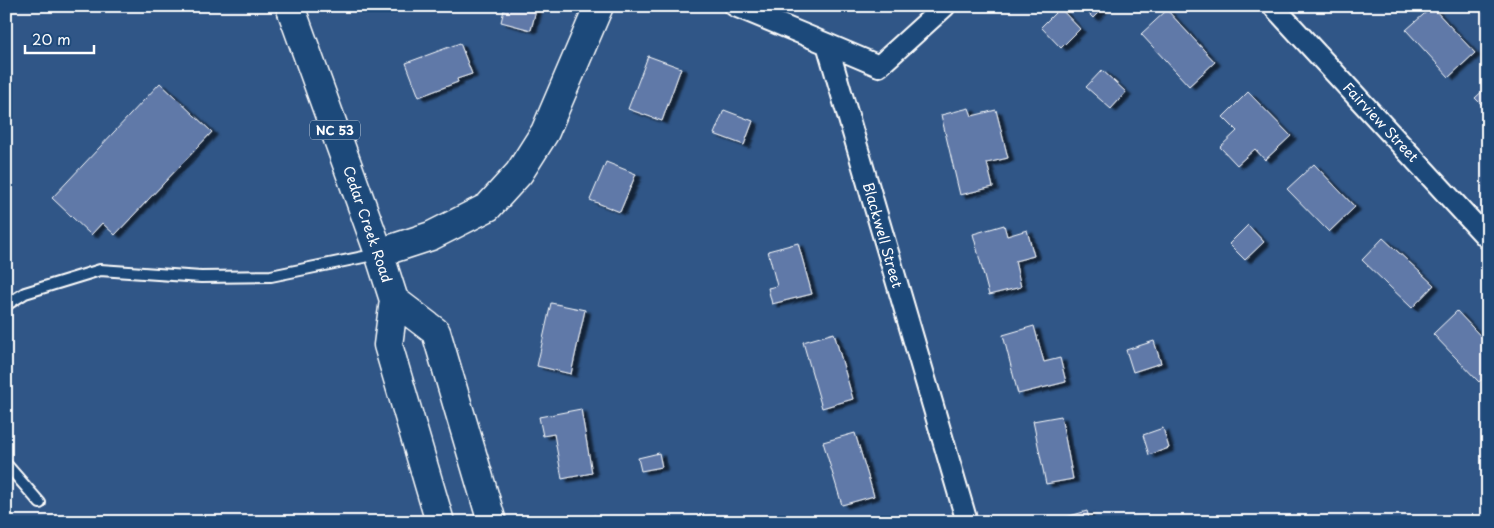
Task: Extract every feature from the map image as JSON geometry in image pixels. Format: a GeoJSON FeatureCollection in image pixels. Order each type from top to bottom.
{"type":"FeatureCollection","features":[{"type":"Feature","properties":{"kind":"main road","name":"Cedar Creek Road"},"geometry":{"type":"LineString","coordinates":[[290,6],[394,300],[388,345],[440,522]]}},
{"type":"Feature","properties":{"kind":"main road"},"geometry":{"type":"LineString","coordinates":[[379,254],[431,236],[488,207],[519,172],[545,132],[599,6]]}},
{"type":"Feature","properties":{"kind":"main road","name":"Cedar Creek Road"},"geometry":{"type":"LineString","coordinates":[[394,300],[436,332],[492,522]]}},
{"type":"Feature","properties":{"kind":"street"},"geometry":{"type":"LineString","coordinates":[[735,6],[879,66],[945,6]]}},
{"type":"Feature","properties":{"kind":"street","name":"Fairview Street"},"geometry":{"type":"LineString","coordinates":[[1273,6],[1488,239]]}},
{"type":"Feature","properties":{"kind":"street","name":"Blackwell Street"},"geometry":{"type":"LineString","coordinates":[[827,44],[967,522]]}},
{"type":"Feature","properties":{"kind":"lane"},"geometry":{"type":"LineString","coordinates":[[6,305],[25,293],[100,270],[202,277],[270,276],[379,254]]}},
{"type":"Feature","properties":{"kind":"lane"},"geometry":{"type":"LineString","coordinates":[[6,464],[40,503]]}},
{"type":"Feature","properties":{"kind":"building"},"geometry":{"type":"Polygon","coordinates":[[[505,6],[537,6],[531,30],[501,22],[505,6]]]}},
{"type":"Feature","properties":{"kind":"building"},"geometry":{"type":"Polygon","coordinates":[[[1081,6],[1105,6],[1093,18],[1081,6]]]}},
{"type":"Feature","properties":{"kind":"building"},"geometry":{"type":"Polygon","coordinates":[[[1432,7],[1475,53],[1449,77],[1406,30],[1432,7]]]}},
{"type":"Feature","properties":{"kind":"building"},"geometry":{"type":"Polygon","coordinates":[[[1060,8],[1080,29],[1061,48],[1041,27],[1060,8]]]}},
{"type":"Feature","properties":{"kind":"building"},"geometry":{"type":"Polygon","coordinates":[[[1167,10],[1215,62],[1189,86],[1141,34],[1167,10]]]}},
{"type":"Feature","properties":{"kind":"building"},"geometry":{"type":"Polygon","coordinates":[[[460,43],[472,74],[457,79],[458,82],[419,97],[406,63],[460,43]]]}},
{"type":"Feature","properties":{"kind":"building"},"geometry":{"type":"Polygon","coordinates":[[[648,56],[681,68],[662,121],[628,109],[648,56]]]}},
{"type":"Feature","properties":{"kind":"building"},"geometry":{"type":"Polygon","coordinates":[[[1102,70],[1126,92],[1111,109],[1086,87],[1102,70]]]}},
{"type":"Feature","properties":{"kind":"building"},"geometry":{"type":"Polygon","coordinates":[[[160,83],[212,132],[115,235],[102,223],[91,235],[52,198],[160,83]]]}},
{"type":"Feature","properties":{"kind":"building"},"geometry":{"type":"Polygon","coordinates":[[[1488,86],[1488,111],[1475,98],[1488,86]]]}},
{"type":"Feature","properties":{"kind":"building"},"geometry":{"type":"Polygon","coordinates":[[[1248,92],[1291,136],[1265,160],[1255,149],[1237,165],[1220,147],[1237,131],[1223,117],[1248,92]]]}},
{"type":"Feature","properties":{"kind":"building"},"geometry":{"type":"Polygon","coordinates":[[[969,108],[972,116],[996,110],[1008,158],[987,163],[993,187],[960,195],[941,115],[969,108]]]}},
{"type":"Feature","properties":{"kind":"building"},"geometry":{"type":"Polygon","coordinates":[[[724,110],[753,121],[744,145],[714,134],[724,110]]]}},
{"type":"Feature","properties":{"kind":"building"},"geometry":{"type":"Polygon","coordinates":[[[606,162],[636,174],[620,212],[590,200],[606,162]]]}},
{"type":"Feature","properties":{"kind":"building"},"geometry":{"type":"Polygon","coordinates":[[[1314,164],[1355,207],[1329,232],[1287,189],[1314,164]]]}},
{"type":"Feature","properties":{"kind":"building"},"geometry":{"type":"Polygon","coordinates":[[[1004,225],[1007,236],[1027,230],[1034,256],[1015,261],[1021,287],[989,295],[973,234],[1004,225]]]}},
{"type":"Feature","properties":{"kind":"building"},"geometry":{"type":"Polygon","coordinates":[[[1248,225],[1264,242],[1245,260],[1229,244],[1248,225]]]}},
{"type":"Feature","properties":{"kind":"building"},"geometry":{"type":"Polygon","coordinates":[[[1383,238],[1434,285],[1412,308],[1362,260],[1383,238]]]}},
{"type":"Feature","properties":{"kind":"building"},"geometry":{"type":"Polygon","coordinates":[[[798,243],[812,294],[772,304],[768,288],[777,286],[768,251],[798,243]]]}},
{"type":"Feature","properties":{"kind":"building"},"geometry":{"type":"Polygon","coordinates":[[[551,303],[585,310],[571,374],[537,366],[551,303]]]}},
{"type":"Feature","properties":{"kind":"building"},"geometry":{"type":"Polygon","coordinates":[[[1457,311],[1488,344],[1488,374],[1479,382],[1433,334],[1457,311]]]}},
{"type":"Feature","properties":{"kind":"building"},"geometry":{"type":"Polygon","coordinates":[[[1034,326],[1044,362],[1060,358],[1066,382],[1018,394],[1003,335],[1034,326]]]}},
{"type":"Feature","properties":{"kind":"building"},"geometry":{"type":"Polygon","coordinates":[[[834,333],[853,399],[822,408],[803,342],[834,333]]]}},
{"type":"Feature","properties":{"kind":"building"},"geometry":{"type":"Polygon","coordinates":[[[1154,341],[1161,363],[1133,372],[1126,350],[1154,341]]]}},
{"type":"Feature","properties":{"kind":"building"},"geometry":{"type":"Polygon","coordinates":[[[581,409],[592,473],[562,479],[554,434],[543,436],[539,417],[581,409]]]}},
{"type":"Feature","properties":{"kind":"building"},"geometry":{"type":"Polygon","coordinates":[[[1061,416],[1073,479],[1046,484],[1033,421],[1061,416]]]}},
{"type":"Feature","properties":{"kind":"building"},"geometry":{"type":"Polygon","coordinates":[[[1163,428],[1169,448],[1149,455],[1143,435],[1163,428]]]}},
{"type":"Feature","properties":{"kind":"building"},"geometry":{"type":"Polygon","coordinates":[[[855,433],[874,496],[842,505],[823,442],[855,433]]]}},
{"type":"Feature","properties":{"kind":"building"},"geometry":{"type":"Polygon","coordinates":[[[659,453],[662,467],[641,471],[638,458],[659,453]]]}},
{"type":"Feature","properties":{"kind":"building"},"geometry":{"type":"Polygon","coordinates":[[[1087,511],[1090,522],[1056,522],[1056,520],[1087,511]]]}},
{"type":"Feature","properties":{"kind":"building"},"geometry":{"type":"Polygon","coordinates":[[[595,515],[597,522],[570,522],[595,515]]]}},
{"type":"Feature","properties":{"kind":"building"},"geometry":{"type":"Polygon","coordinates":[[[627,517],[629,522],[608,522],[627,517]]]}}]}
